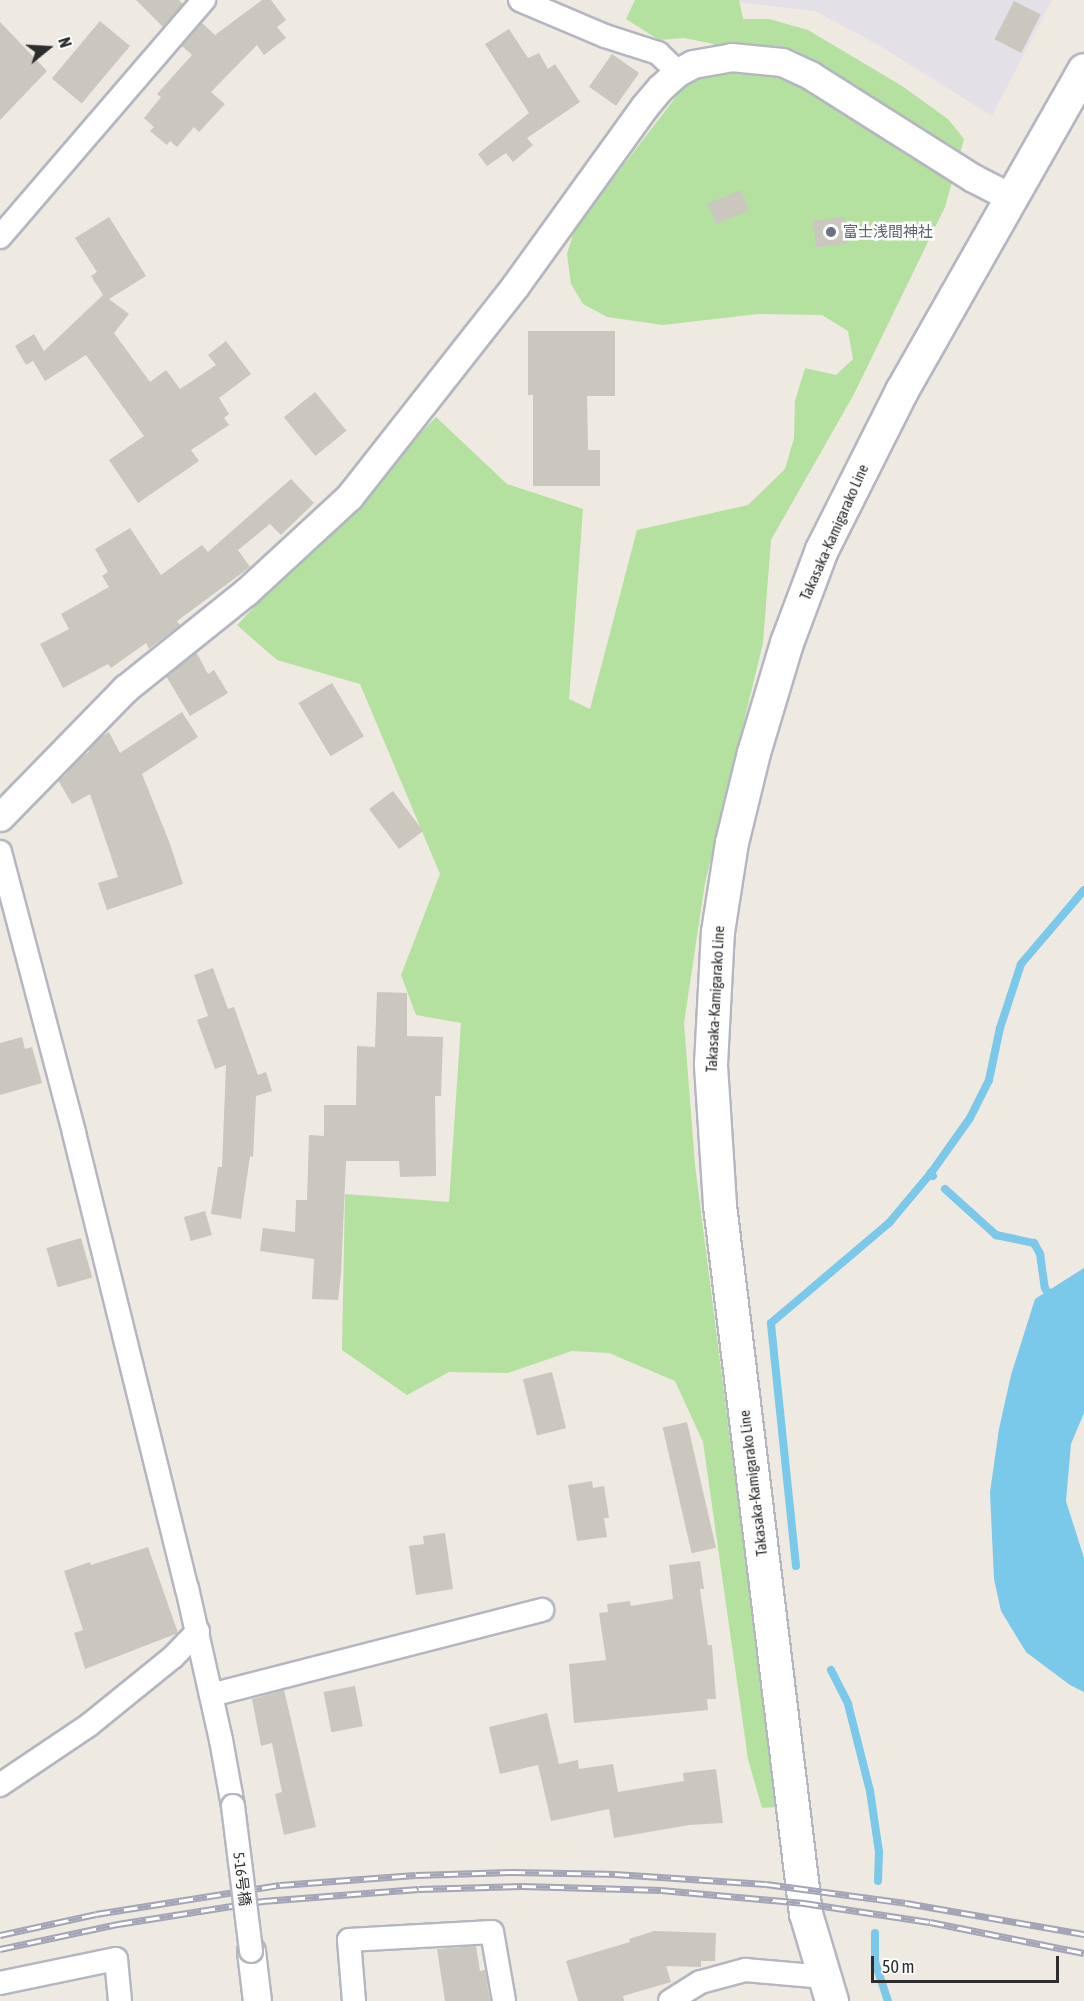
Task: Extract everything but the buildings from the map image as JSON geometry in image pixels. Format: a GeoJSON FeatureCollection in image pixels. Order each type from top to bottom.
{"type":"FeatureCollection","features":[{"type":"Feature","properties":{"kind":"main road","name":"Takasaka-Kamigarako Line"},"geometry":{"type":"LineString","coordinates":[[828,1989],[807,1924],[802,1889],[720,1206],[711,1064],[718,932],[732,843],[754,753],[787,643],[822,550],[902,391],[1084,70]]}},
{"type":"Feature","properties":{"kind":"street"},"geometry":{"type":"LineString","coordinates":[[0,237],[204,0]]}},
{"type":"Feature","properties":{"kind":"street"},"geometry":{"type":"LineString","coordinates":[[520,0],[605,36],[658,53],[678,72]]}},
{"type":"Feature","properties":{"kind":"street"},"geometry":{"type":"LineString","coordinates":[[0,817],[126,688],[246,592],[350,497],[515,286],[644,107],[678,72],[693,64],[731,57],[782,62],[810,75],[973,178],[1012,198]]}},
{"type":"Feature","properties":{"kind":"street","name":"5-16号橋"},"geometry":{"type":"LineString","coordinates":[[0,852],[74,1133],[198,1631],[233,1806],[251,1951]]}},
{"type":"Feature","properties":{"kind":"street"},"geometry":{"type":"LineString","coordinates":[[211,1695],[542,1610]]}},
{"type":"Feature","properties":{"kind":"street"},"geometry":{"type":"LineString","coordinates":[[0,1785],[89,1725],[173,1657],[198,1631]]}},
{"type":"Feature","properties":{"kind":"street"},"geometry":{"type":"LineString","coordinates":[[354,2001],[349,1940],[492,1932],[504,2001]]}},
{"type":"Feature","properties":{"kind":"street"},"geometry":{"type":"LineString","coordinates":[[251,1951],[256,2001]]}},
{"type":"Feature","properties":{"kind":"street"},"geometry":{"type":"LineString","coordinates":[[0,1983],[116,1959],[120,2001]]}},
{"type":"Feature","properties":{"kind":"street"},"geometry":{"type":"LineString","coordinates":[[670,2001],[701,1982],[745,1970],[828,1989]]}},
{"type":"Feature","properties":{"kind":"shaded area"},"geometry":{"type":"Polygon","coordinates":[[[719,0],[1052,0],[992,116],[880,46],[815,11],[719,0]]]}},
{"type":"Feature","properties":{"kind":"green space"},"geometry":{"type":"Polygon","coordinates":[[[635,0],[739,0],[743,19],[769,19],[808,30],[902,86],[948,119],[964,139],[945,207],[854,394],[771,540],[763,643],[705,883],[684,1023],[695,1165],[777,1807],[762,1808],[748,1759],[703,1442],[675,1381],[609,1353],[572,1351],[508,1373],[449,1372],[407,1395],[342,1350],[345,1194],[449,1202],[461,1023],[416,1015],[401,975],[440,874],[360,684],[277,660],[237,625],[436,417],[507,484],[583,509],[569,699],[590,709],[637,530],[748,505],[785,469],[794,438],[795,401],[805,368],[836,375],[853,359],[848,331],[822,315],[758,314],[663,325],[607,317],[583,304],[571,284],[567,254],[575,228],[689,80],[711,67],[714,44],[684,38],[659,40],[626,19],[635,0]]]}},
{"type":"Feature","properties":{"kind":"water"},"geometry":{"type":"Polygon","coordinates":[[[1084,1268],[1084,1413],[1071,1444],[1066,1501],[1084,1558],[1084,1692],[1070,1685],[1026,1652],[1001,1611],[994,1579],[990,1492],[999,1429],[1011,1375],[1035,1299],[1084,1268]]]}},
{"type":"Feature","properties":{"kind":"waterway"},"geometry":{"type":"LineString","coordinates":[[933,1176],[931,1173],[970,1118],[989,1080],[1000,1028],[1021,964],[1084,890]]}},
{"type":"Feature","properties":{"kind":"waterway"},"geometry":{"type":"LineString","coordinates":[[796,1566],[771,1323],[889,1223],[931,1173]]}},
{"type":"Feature","properties":{"kind":"waterway"},"geometry":{"type":"LineString","coordinates":[[945,1189],[996,1235],[1034,1243],[1040,1254],[1045,1288],[1052,1300]]}},
{"type":"Feature","properties":{"kind":"waterway"},"geometry":{"type":"LineString","coordinates":[[831,1670],[848,1704],[870,1791],[879,1852],[878,1881]]}},
{"type":"Feature","properties":{"kind":"waterway"},"geometry":{"type":"LineString","coordinates":[[875,1933],[875,1962],[888,2001]]}},
{"type":"Feature","properties":{"kind":"railway"},"geometry":{"type":"LineString","coordinates":[[0,1935],[96,1914],[280,1885],[416,1875],[511,1872],[615,1874],[766,1884],[906,1903],[1084,1934]]}},
{"type":"Feature","properties":{"kind":"railway"},"geometry":{"type":"LineString","coordinates":[[0,1949],[118,1924],[263,1901],[419,1889],[522,1886],[661,1890],[804,1903],[930,1922],[1084,1953]]}},
{"type":"Feature","properties":{"kind":"place","name":"富士浅間神社"},"geometry":{"type":"Point","coordinates":[831,232]}}]}
